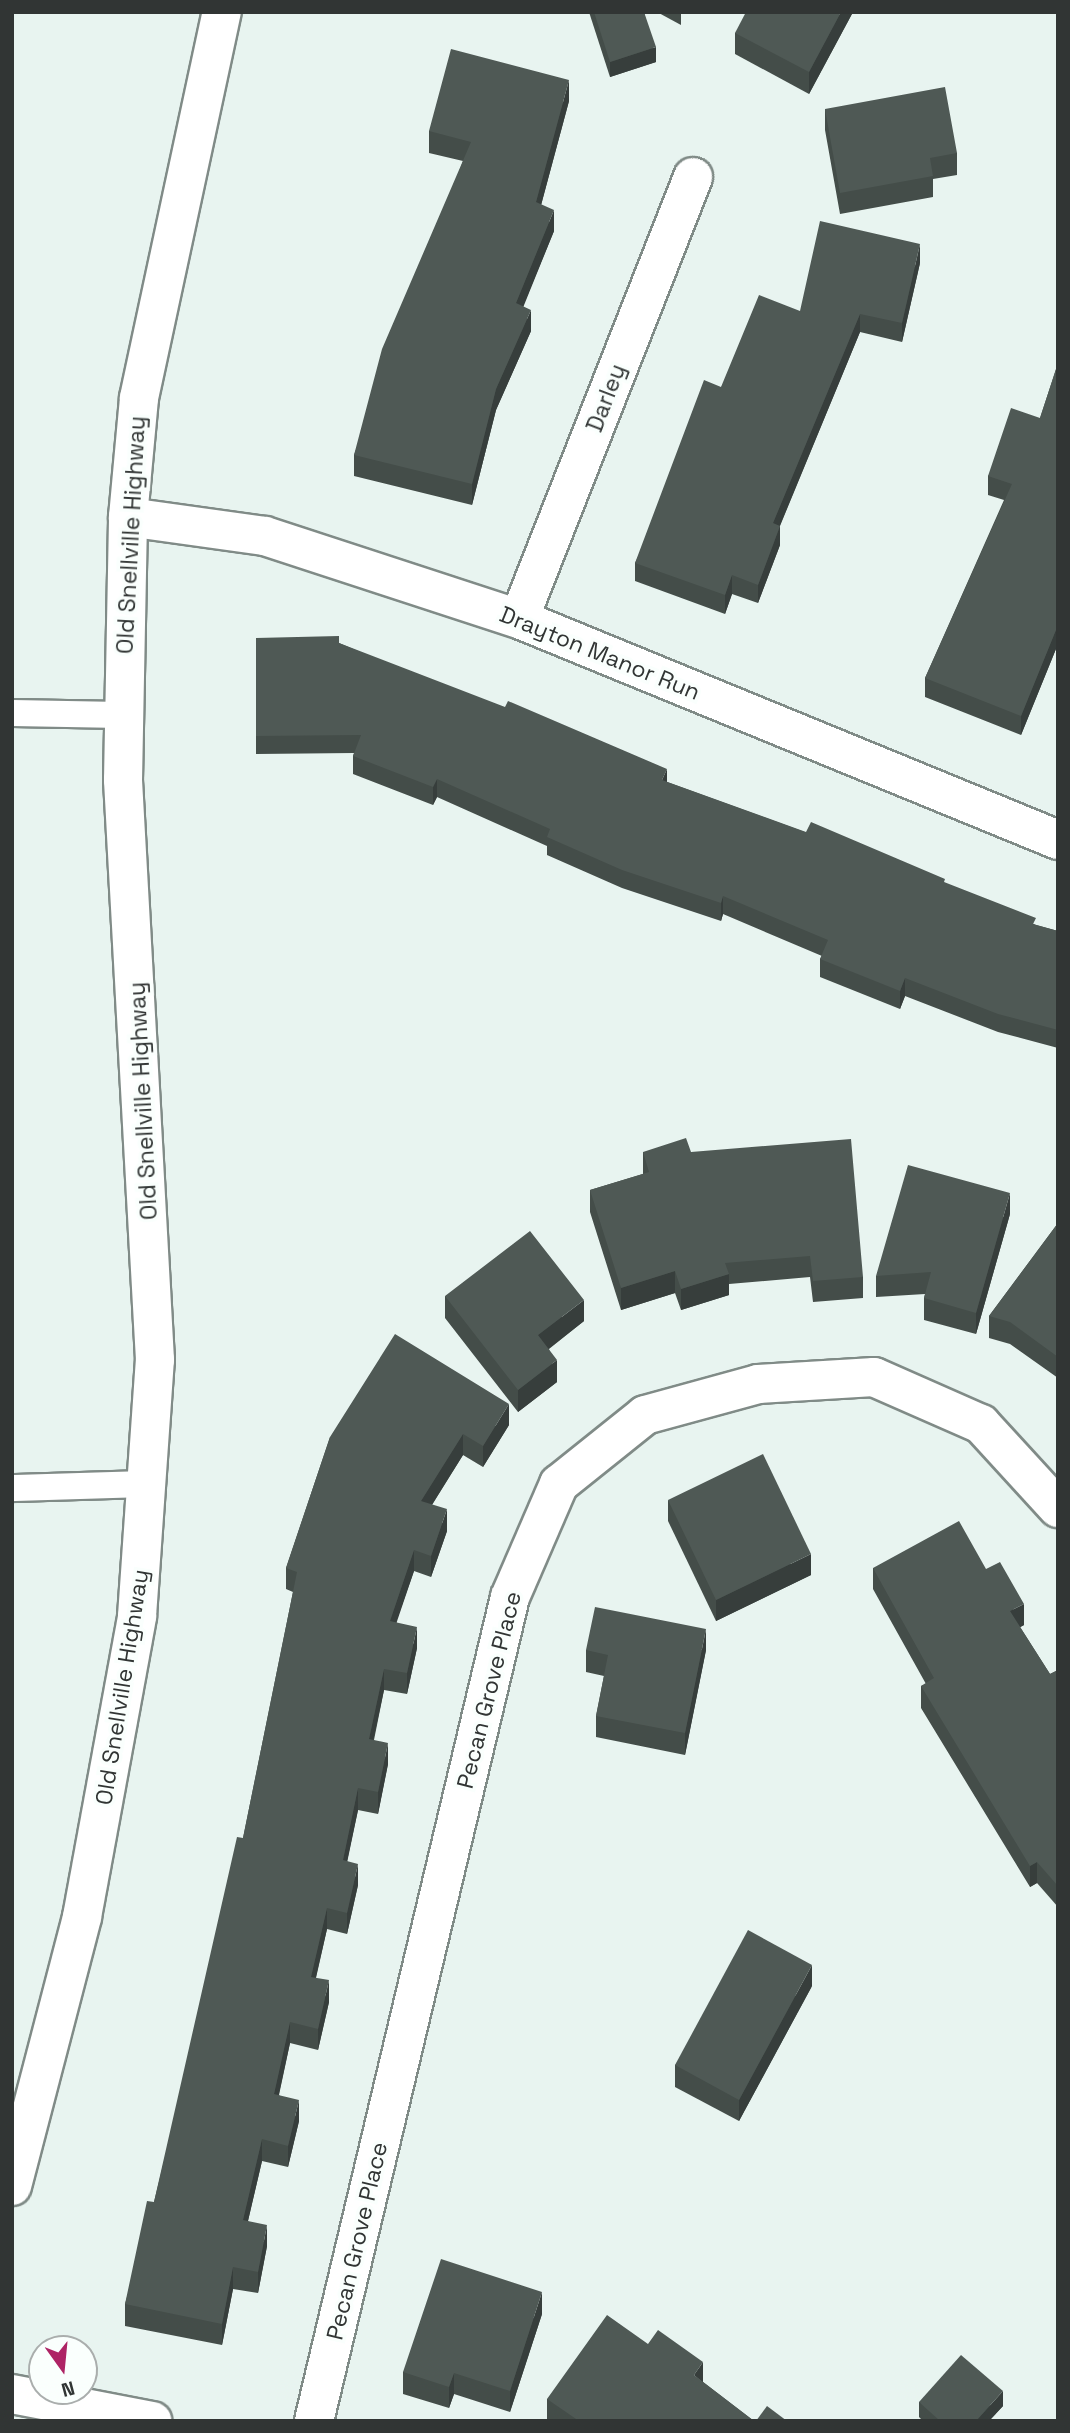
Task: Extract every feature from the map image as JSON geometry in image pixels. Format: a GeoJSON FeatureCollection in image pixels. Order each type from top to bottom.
{"type":"FeatureCollection","features":[{"type":"Feature","properties":{"kind":"street","name":"Old Snellville Highway"},"geometry":{"type":"LineString","coordinates":[[12,2186],[96,1848],[137,1616],[155,1360],[122,715],[128,517],[139,397],[222,12]]}},
{"type":"Feature","properties":{"kind":"street","name":"Darley"},"geometry":{"type":"LineString","coordinates":[[519,619],[692,177]]}},
{"type":"Feature","properties":{"kind":"street","name":"Drayton Manor Run"},"geometry":{"type":"LineString","coordinates":[[128,517],[265,536],[519,619],[1058,840]]}},
{"type":"Feature","properties":{"kind":"street","name":"Pecan Grove Place"},"geometry":{"type":"LineString","coordinates":[[314,2421],[510,1597],[559,1484],[645,1415],[758,1384],[874,1377],[981,1424],[1058,1508]]}},
{"type":"Feature","properties":{"kind":"street"},"geometry":{"type":"LineString","coordinates":[[12,2393],[152,2421]]}},
{"type":"Feature","properties":{"kind":"lane"},"geometry":{"type":"LineString","coordinates":[[12,713],[122,715]]}},
{"type":"Feature","properties":{"kind":"lane"},"geometry":{"type":"LineString","coordinates":[[12,1488],[148,1485]]}},
{"type":"Feature","properties":{"kind":"building"},"geometry":{"type":"Polygon","coordinates":[[[594,12],[644,12],[656,47],[610,62],[594,12]]]}},
{"type":"Feature","properties":{"kind":"building"},"geometry":{"type":"Polygon","coordinates":[[[746,12],[841,12],[809,72],[735,33],[746,12]]]}},
{"type":"Feature","properties":{"kind":"building"},"geometry":{"type":"Polygon","coordinates":[[[451,49],[569,80],[536,202],[554,210],[516,303],[531,310],[496,389],[472,484],[354,455],[382,349],[471,142],[429,131],[451,49]]]}},
{"type":"Feature","properties":{"kind":"building"},"geometry":{"type":"Polygon","coordinates":[[[945,87],[957,153],[930,158],[933,176],[840,193],[825,109],[945,87]]]}},
{"type":"Feature","properties":{"kind":"building"},"geometry":{"type":"Polygon","coordinates":[[[820,221],[920,244],[902,323],[860,314],[773,523],[780,526],[758,585],[732,575],[725,595],[635,563],[704,380],[721,387],[759,295],[800,311],[820,221]]]}},
{"type":"Feature","properties":{"kind":"building"},"geometry":{"type":"Polygon","coordinates":[[[1058,363],[1058,625],[1021,716],[925,678],[1012,484],[988,476],[1011,408],[1040,418],[1058,363]]]}},
{"type":"Feature","properties":{"kind":"building"},"geometry":{"type":"Polygon","coordinates":[[[339,636],[339,643],[505,707],[508,701],[667,769],[662,780],[806,832],[811,822],[945,879],[944,882],[1036,918],[1033,924],[1058,931],[1058,1030],[998,1014],[905,978],[900,991],[820,959],[828,940],[723,896],[721,903],[622,870],[547,837],[550,829],[437,779],[433,787],[353,756],[361,735],[256,736],[256,638],[339,636]]]}},
{"type":"Feature","properties":{"kind":"building"},"geometry":{"type":"Polygon","coordinates":[[[686,1138],[691,1152],[851,1139],[863,1277],[813,1281],[810,1256],[725,1263],[729,1274],[681,1289],[675,1271],[621,1288],[590,1190],[649,1172],[643,1152],[686,1138]]]}},
{"type":"Feature","properties":{"kind":"building"},"geometry":{"type":"Polygon","coordinates":[[[908,1165],[1010,1193],[976,1313],[924,1298],[931,1272],[876,1276],[908,1165]]]}},
{"type":"Feature","properties":{"kind":"building"},"geometry":{"type":"Polygon","coordinates":[[[1058,1223],[1058,1357],[1010,1322],[989,1316],[1058,1223]]]}},
{"type":"Feature","properties":{"kind":"building"},"geometry":{"type":"Polygon","coordinates":[[[530,1231],[584,1300],[538,1335],[557,1360],[518,1390],[445,1296],[530,1231]]]}},
{"type":"Feature","properties":{"kind":"building"},"geometry":{"type":"Polygon","coordinates":[[[395,1334],[509,1404],[483,1446],[463,1434],[421,1501],[447,1509],[431,1556],[414,1550],[390,1621],[417,1627],[407,1673],[384,1669],[369,1739],[388,1743],[378,1792],[358,1788],[343,1860],[358,1864],[347,1913],[327,1908],[311,1977],[329,1980],[318,2029],[290,2022],[274,2094],[299,2100],[288,2146],[262,2139],[243,2220],[267,2225],[258,2272],[233,2267],[222,2324],[125,2304],[147,2201],[154,2202],[237,1837],[243,1838],[297,1572],[286,1568],[330,1437],[395,1334]]]}},
{"type":"Feature","properties":{"kind":"building"},"geometry":{"type":"Polygon","coordinates":[[[763,1454],[811,1554],[716,1600],[668,1500],[763,1454]]]}},
{"type":"Feature","properties":{"kind":"building"},"geometry":{"type":"Polygon","coordinates":[[[959,1521],[986,1569],[1000,1562],[1024,1604],[1010,1611],[1050,1674],[1058,1670],[1058,1886],[1037,1862],[1030,1866],[921,1686],[934,1678],[873,1568],[959,1521]]]}},
{"type":"Feature","properties":{"kind":"building"},"geometry":{"type":"Polygon","coordinates":[[[595,1607],[706,1629],[685,1733],[596,1716],[608,1655],[586,1650],[595,1607]]]}},
{"type":"Feature","properties":{"kind":"building"},"geometry":{"type":"Polygon","coordinates":[[[748,1930],[812,1965],[739,2100],[675,2065],[748,1930]]]}},
{"type":"Feature","properties":{"kind":"building"},"geometry":{"type":"Polygon","coordinates":[[[441,2259],[542,2292],[510,2391],[454,2373],[449,2387],[403,2372],[441,2259]]]}},
{"type":"Feature","properties":{"kind":"building"},"geometry":{"type":"Polygon","coordinates":[[[607,2315],[648,2344],[658,2330],[703,2362],[694,2375],[754,2421],[579,2421],[547,2399],[607,2315]]]}},
{"type":"Feature","properties":{"kind":"building"},"geometry":{"type":"Polygon","coordinates":[[[961,2355],[1003,2391],[976,2421],[940,2421],[919,2402],[961,2355]]]}},
{"type":"Feature","properties":{"kind":"building"},"geometry":{"type":"Polygon","coordinates":[[[767,2406],[787,2421],[756,2421],[767,2406]]]}}]}
